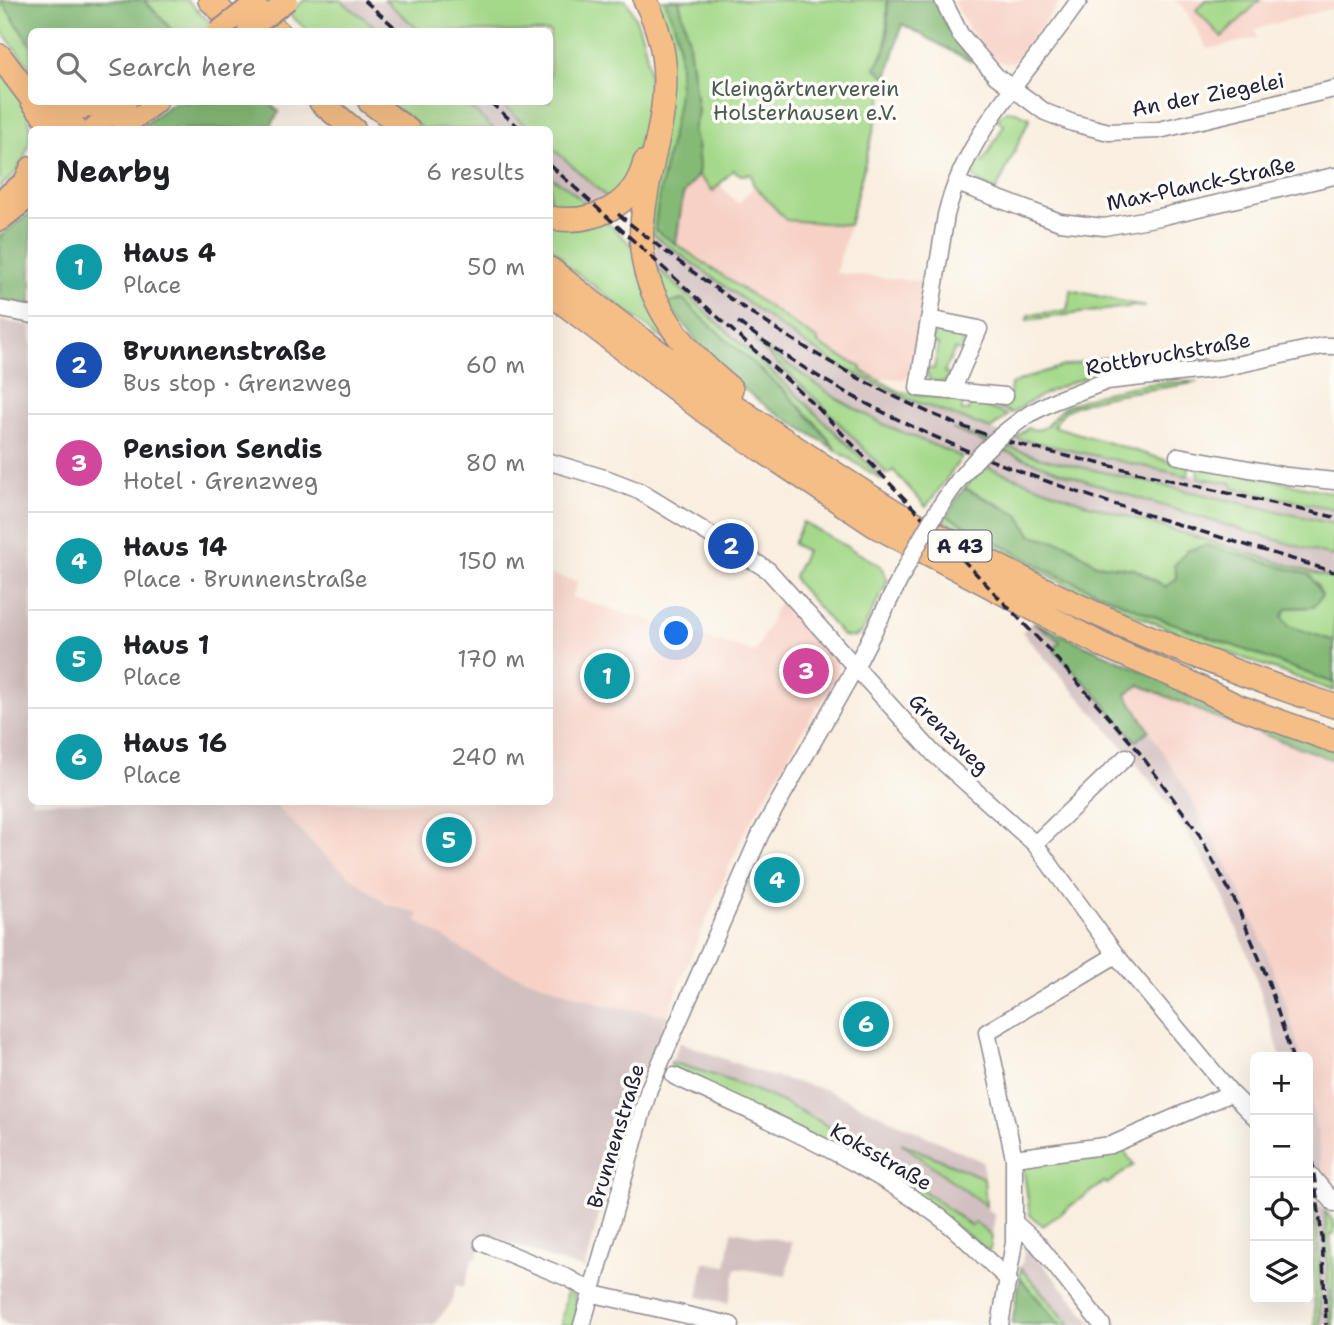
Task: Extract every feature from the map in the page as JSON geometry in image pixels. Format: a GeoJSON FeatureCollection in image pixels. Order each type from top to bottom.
{"type":"FeatureCollection","features":[{"type":"Feature","properties":{"kind":"highway"},"geometry":{"type":"LineString","coordinates":[[210,0],[241,28]]}},
{"type":"Feature","properties":{"kind":"highway"},"geometry":{"type":"LineString","coordinates":[[244,0],[274,28]]}},
{"type":"Feature","properties":{"kind":"highway"},"geometry":{"type":"LineString","coordinates":[[553,218],[576,220],[601,214],[629,193],[643,169],[656,113],[659,76],[650,32],[635,0]]}},
{"type":"Feature","properties":{"kind":"highway"},"geometry":{"type":"LineString","coordinates":[[645,0],[661,43],[666,84],[664,114],[642,228],[644,260],[650,284],[664,315],[695,356],[788,435],[804,453]]}},
{"type":"Feature","properties":{"kind":"highway"},"geometry":{"type":"LineString","coordinates":[[0,41],[28,76]]}},
{"type":"Feature","properties":{"kind":"highway"},"geometry":{"type":"LineString","coordinates":[[0,56],[28,94]]}},
{"type":"Feature","properties":{"kind":"highway"},"geometry":{"type":"LineString","coordinates":[[34,105],[38,126]]}},
{"type":"Feature","properties":{"kind":"highway"},"geometry":{"type":"LineString","coordinates":[[36,105],[54,126]]}},
{"type":"Feature","properties":{"kind":"highway"},"geometry":{"type":"LineString","coordinates":[[56,105],[73,126]]}},
{"type":"Feature","properties":{"kind":"highway"},"geometry":{"type":"LineString","coordinates":[[70,105],[93,105]]}},
{"type":"Feature","properties":{"kind":"highway"},"geometry":{"type":"LineString","coordinates":[[325,105],[349,126]]}},
{"type":"Feature","properties":{"kind":"highway"},"geometry":{"type":"LineString","coordinates":[[359,105],[383,126]]}},
{"type":"Feature","properties":{"kind":"highway"},"geometry":{"type":"LineString","coordinates":[[374,105],[403,126]]}},
{"type":"Feature","properties":{"kind":"highway","name":"A 43"},"geometry":{"type":"LineString","coordinates":[[553,271],[708,388],[897,513],[1122,627],[1284,690],[1334,706]]}},
{"type":"Feature","properties":{"kind":"highway","name":"A 43"},"geometry":{"type":"LineString","coordinates":[[553,295],[708,414],[874,525],[1080,634],[1188,682],[1334,727]]}},
{"type":"Feature","properties":{"kind":"highway"},"geometry":{"type":"LineString","coordinates":[[1188,682],[1237,706],[1334,741]]}},
{"type":"Feature","properties":{"kind":"main road"},"geometry":{"type":"LineString","coordinates":[[222,28],[258,0]]}},
{"type":"Feature","properties":{"kind":"main road"},"geometry":{"type":"LineString","coordinates":[[250,28],[288,0]]}},
{"type":"Feature","properties":{"kind":"main road"},"geometry":{"type":"LineString","coordinates":[[96,126],[123,105]]}},
{"type":"Feature","properties":{"kind":"main road"},"geometry":{"type":"LineString","coordinates":[[126,126],[153,105]]}},
{"type":"Feature","properties":{"kind":"main road"},"geometry":{"type":"LineString","coordinates":[[0,200],[28,181]]}},
{"type":"Feature","properties":{"kind":"main road"},"geometry":{"type":"LineString","coordinates":[[0,221],[28,183]]}},
{"type":"Feature","properties":{"kind":"street","name":"An der Ziegelei"},"geometry":{"type":"LineString","coordinates":[[943,0],[960,34],[996,76],[1045,112],[1073,123],[1110,132],[1159,130],[1334,89]]}},
{"type":"Feature","properties":{"kind":"street"},"geometry":{"type":"LineString","coordinates":[[1005,396],[918,388],[946,215],[957,183],[983,128],[1079,0]]}},
{"type":"Feature","properties":{"kind":"street","name":"Max-Planck-Straße"},"geometry":{"type":"LineString","coordinates":[[957,183],[1060,222],[1104,227],[1160,217],[1334,176]]}},
{"type":"Feature","properties":{"kind":"street"},"geometry":{"type":"LineString","coordinates":[[0,309],[28,314]]}},
{"type":"Feature","properties":{"kind":"street"},"geometry":{"type":"LineString","coordinates":[[929,319],[979,329],[952,391]]}},
{"type":"Feature","properties":{"kind":"street","name":"Rottbruchstraße"},"geometry":{"type":"LineString","coordinates":[[856,666],[924,531],[951,488],[987,447],[1031,413],[1064,396],[1107,381],[1222,368],[1334,346]]}},
{"type":"Feature","properties":{"kind":"street"},"geometry":{"type":"LineString","coordinates":[[1178,456],[1287,476],[1334,481]]}},
{"type":"Feature","properties":{"kind":"street","name":"Grenzweg"},"geometry":{"type":"LineString","coordinates":[[553,463],[639,491],[761,565],[774,576],[934,754],[1035,844],[1116,955],[1231,1093],[1254,1115]]}},
{"type":"Feature","properties":{"kind":"street","name":"Brunnenstraße"},"geometry":{"type":"LineString","coordinates":[[582,1325],[649,1089],[761,833],[856,666]]}},
{"type":"Feature","properties":{"kind":"street"},"geometry":{"type":"LineString","coordinates":[[1035,844],[1126,757]]}},
{"type":"Feature","properties":{"kind":"street"},"geometry":{"type":"LineString","coordinates":[[1000,1325],[1009,1280],[1015,1223],[1014,1158],[986,1032],[1116,955]]}},
{"type":"Feature","properties":{"kind":"street","name":"Koksstraße"},"geometry":{"type":"LineString","coordinates":[[674,1076],[818,1144],[902,1192],[939,1217],[1009,1280]]}},
{"type":"Feature","properties":{"kind":"street"},"geometry":{"type":"LineString","coordinates":[[1014,1158],[1111,1145],[1231,1093]]}},
{"type":"Feature","properties":{"kind":"street"},"geometry":{"type":"LineString","coordinates":[[1313,1178],[1334,1203]]}},
{"type":"Feature","properties":{"kind":"street"},"geometry":{"type":"LineString","coordinates":[[1015,1223],[1043,1250],[1102,1325]]}},
{"type":"Feature","properties":{"kind":"street"},"geometry":{"type":"LineString","coordinates":[[483,1242],[568,1278],[592,1293],[731,1325]]}},
{"type":"Feature","properties":{"kind":"shaded area"},"geometry":{"type":"Polygon","coordinates":[[[340,0],[385,0],[417,28],[377,28],[340,0]]]}},
{"type":"Feature","properties":{"kind":"shaded area"},"geometry":{"type":"Polygon","coordinates":[[[953,0],[1062,0],[1013,62],[1006,64],[994,59],[983,48],[953,0]]]}},
{"type":"Feature","properties":{"kind":"shaded area"},"geometry":{"type":"Polygon","coordinates":[[[1173,0],[1334,0],[1334,8],[1255,29],[1257,38],[1208,49],[1183,6],[1173,0]]]}},
{"type":"Feature","properties":{"kind":"shaded area"},"geometry":{"type":"Polygon","coordinates":[[[467,105],[502,105],[527,126],[491,126],[467,105]]]}},
{"type":"Feature","properties":{"kind":"shaded area"},"geometry":{"type":"Polygon","coordinates":[[[553,149],[608,198],[590,207],[553,179],[553,149]]]}},
{"type":"Feature","properties":{"kind":"shaded area"},"geometry":{"type":"Polygon","coordinates":[[[698,175],[713,191],[719,184],[738,204],[753,188],[753,184],[786,219],[849,225],[836,273],[926,282],[911,373],[904,379],[886,378],[880,381],[860,370],[861,367],[817,344],[818,340],[676,244],[683,195],[698,175]]]}},
{"type":"Feature","properties":{"kind":"shaded area"},"geometry":{"type":"Polygon","coordinates":[[[654,235],[671,249],[676,244],[818,340],[818,344],[861,367],[860,370],[938,411],[1015,438],[1042,442],[1109,460],[1223,481],[1231,483],[1234,488],[1334,509],[1334,524],[1045,459],[962,433],[1078,477],[1220,524],[1334,557],[1334,579],[1090,505],[962,457],[883,424],[836,398],[761,348],[818,401],[888,474],[883,479],[800,398],[657,268],[654,235]]]}},
{"type":"Feature","properties":{"kind":"shaded area"},"geometry":{"type":"Polygon","coordinates":[[[0,320],[28,325],[28,805],[276,805],[325,856],[386,904],[419,914],[417,921],[490,966],[604,1005],[669,1015],[644,1072],[636,1072],[585,1269],[553,1260],[488,1234],[476,1258],[473,1258],[464,1287],[456,1285],[451,1304],[433,1325],[8,1325],[0,1318],[0,320]]]}},
{"type":"Feature","properties":{"kind":"shaded area"},"geometry":{"type":"Polygon","coordinates":[[[553,575],[578,582],[572,597],[755,653],[780,600],[839,666],[838,675],[820,706],[817,706],[743,835],[682,977],[669,1015],[604,1005],[490,966],[417,921],[418,914],[386,904],[325,856],[276,805],[553,805],[553,575]]]}},
{"type":"Feature","properties":{"kind":"shaded area"},"geometry":{"type":"Polygon","coordinates":[[[1033,622],[1060,641],[1055,650],[1136,741],[1149,730],[1187,791],[1236,882],[1287,1007],[1300,1052],[1279,1052],[1251,962],[1221,891],[1168,804],[1125,749],[1022,632],[1033,622]]]}},
{"type":"Feature","properties":{"kind":"shaded area"},"geometry":{"type":"Polygon","coordinates":[[[1140,685],[1189,707],[1334,760],[1334,1188],[1324,1176],[1313,1116],[1313,1052],[1300,1052],[1287,1007],[1236,882],[1187,791],[1126,694],[1140,685]]]}},
{"type":"Feature","properties":{"kind":"shaded area"},"geometry":{"type":"Polygon","coordinates":[[[680,1042],[764,1074],[824,1089],[983,1162],[984,1178],[906,1145],[995,1215],[992,1237],[975,1222],[971,1226],[923,1189],[828,1126],[768,1095],[671,1062],[680,1042]]]}},
{"type":"Feature","properties":{"kind":"shaded area"},"geometry":{"type":"Polygon","coordinates":[[[1313,1112],[1317,1132],[1323,1178],[1313,1169],[1313,1112]]]}},
{"type":"Feature","properties":{"kind":"shaded area"},"geometry":{"type":"Polygon","coordinates":[[[1313,1200],[1325,1211],[1330,1325],[1320,1325],[1313,1200]]]}},
{"type":"Feature","properties":{"kind":"shaded area"},"geometry":{"type":"Polygon","coordinates":[[[732,1231],[792,1242],[786,1276],[736,1268],[729,1303],[698,1297],[704,1262],[726,1266],[732,1231]]]}},
{"type":"Feature","properties":{"kind":"shaded area"},"geometry":{"type":"Polygon","coordinates":[[[1025,1246],[1094,1325],[1070,1325],[1021,1268],[1025,1246]]]}},
{"type":"Feature","properties":{"kind":"green space"},"geometry":{"type":"Polygon","coordinates":[[[1,0],[28,41],[28,65],[0,29],[1,0]]]}},
{"type":"Feature","properties":{"kind":"green space"},"geometry":{"type":"Polygon","coordinates":[[[1,0],[144,0],[170,28],[28,28],[28,41],[1,0]]]}},
{"type":"Feature","properties":{"kind":"green space"},"geometry":{"type":"Polygon","coordinates":[[[144,0],[187,0],[212,24],[207,28],[170,28],[144,0]]]}},
{"type":"Feature","properties":{"kind":"green space"},"geometry":{"type":"Polygon","coordinates":[[[305,0],[340,0],[377,28],[305,28],[288,13],[305,0]]]}},
{"type":"Feature","properties":{"kind":"green space"},"geometry":{"type":"Polygon","coordinates":[[[385,0],[626,0],[642,35],[649,87],[645,124],[637,157],[626,182],[610,200],[553,149],[553,126],[527,126],[502,105],[553,105],[553,28],[417,28],[385,0]]]}},
{"type":"Feature","properties":{"kind":"green space"},"geometry":{"type":"Polygon","coordinates":[[[655,0],[665,0],[674,23],[680,56],[680,81],[678,106],[655,230],[818,340],[818,344],[900,392],[962,400],[962,411],[968,411],[970,405],[976,403],[1008,415],[991,429],[908,399],[842,367],[795,337],[651,233],[655,0]]]}},
{"type":"Feature","properties":{"kind":"green space"},"geometry":{"type":"Polygon","coordinates":[[[665,0],[679,0],[688,37],[698,113],[693,130],[697,144],[698,175],[683,195],[676,244],[655,230],[680,82],[676,31],[665,0]]]}},
{"type":"Feature","properties":{"kind":"green space","name":"Kleingärtnerverein Holsterhausen e.V."},"geometry":{"type":"Polygon","coordinates":[[[679,0],[887,0],[886,48],[876,67],[887,78],[849,225],[786,220],[753,184],[751,174],[741,175],[733,170],[713,191],[698,175],[698,153],[693,130],[698,112],[688,37],[679,0]]]}},
{"type":"Feature","properties":{"kind":"green space"},"geometry":{"type":"Polygon","coordinates":[[[887,0],[934,0],[948,28],[972,62],[902,24],[887,78],[875,67],[887,44],[887,0]]]}},
{"type":"Feature","properties":{"kind":"green space"},"geometry":{"type":"Polygon","coordinates":[[[1206,0],[1260,0],[1222,37],[1196,10],[1206,0]]]}},
{"type":"Feature","properties":{"kind":"green space"},"geometry":{"type":"Polygon","coordinates":[[[0,69],[24,105],[30,126],[28,147],[20,165],[0,187],[0,69]]]}},
{"type":"Feature","properties":{"kind":"green space"},"geometry":{"type":"Polygon","coordinates":[[[170,105],[271,105],[279,112],[271,126],[142,126],[170,105]]]}},
{"type":"Feature","properties":{"kind":"green space"},"geometry":{"type":"Polygon","coordinates":[[[392,105],[467,105],[491,126],[419,126],[392,105]]]}},
{"type":"Feature","properties":{"kind":"green space"},"geometry":{"type":"Polygon","coordinates":[[[1006,111],[1030,118],[996,191],[976,180],[972,166],[974,159],[983,162],[1004,125],[997,119],[1006,111]]]}},
{"type":"Feature","properties":{"kind":"green space"},"geometry":{"type":"Polygon","coordinates":[[[553,179],[567,187],[591,209],[553,208],[553,179]]]}},
{"type":"Feature","properties":{"kind":"green space"},"geometry":{"type":"Polygon","coordinates":[[[28,214],[28,303],[0,299],[0,236],[28,214]]]}},
{"type":"Feature","properties":{"kind":"green space"},"geometry":{"type":"Polygon","coordinates":[[[603,219],[636,249],[679,351],[565,264],[553,249],[553,223],[603,219]]]}},
{"type":"Feature","properties":{"kind":"green space"},"geometry":{"type":"Polygon","coordinates":[[[653,264],[800,398],[883,479],[836,450],[821,429],[786,392],[683,299],[668,304],[653,264]]]}},
{"type":"Feature","properties":{"kind":"green space"},"geometry":{"type":"Polygon","coordinates":[[[1071,290],[1146,307],[1135,306],[1027,320],[1029,315],[1067,310],[1071,290]]]}},
{"type":"Feature","properties":{"kind":"green space"},"geometry":{"type":"Polygon","coordinates":[[[683,299],[782,390],[836,450],[767,407],[712,361],[668,304],[683,299]]]}},
{"type":"Feature","properties":{"kind":"green space"},"geometry":{"type":"Polygon","coordinates":[[[945,328],[960,336],[963,353],[955,349],[944,372],[951,377],[938,382],[929,379],[925,368],[934,369],[938,344],[929,342],[937,331],[945,328]]]}},
{"type":"Feature","properties":{"kind":"green space"},"geometry":{"type":"Polygon","coordinates":[[[755,342],[836,398],[883,424],[962,457],[926,507],[893,470],[888,474],[818,401],[755,342]]]}},
{"type":"Feature","properties":{"kind":"green space"},"geometry":{"type":"Polygon","coordinates":[[[1156,353],[1159,357],[1194,354],[1214,358],[1134,367],[1086,378],[1062,386],[1012,413],[980,400],[1009,403],[1011,384],[1064,366],[1100,358],[1156,353]]]}},
{"type":"Feature","properties":{"kind":"green space"},"geometry":{"type":"Polygon","coordinates":[[[1197,382],[1097,399],[1067,410],[1053,426],[1172,462],[1173,459],[1190,463],[1188,476],[1015,438],[1028,428],[1035,430],[1046,426],[1067,406],[1114,390],[1148,384],[1197,382]]]}},
{"type":"Feature","properties":{"kind":"green space"},"geometry":{"type":"Polygon","coordinates":[[[952,429],[1045,459],[1334,524],[1334,557],[1093,483],[952,429]]]}},
{"type":"Feature","properties":{"kind":"green space"},"geometry":{"type":"Polygon","coordinates":[[[1197,464],[1334,493],[1334,509],[1234,488],[1231,483],[1199,478],[1197,464]]]}},
{"type":"Feature","properties":{"kind":"green space"},"geometry":{"type":"Polygon","coordinates":[[[984,466],[1090,505],[1334,579],[1334,641],[1288,626],[1282,616],[1288,608],[1313,607],[1322,595],[1316,583],[1177,578],[1167,587],[1134,569],[1096,564],[1067,544],[1031,535],[1019,515],[965,488],[984,466]]]}},
{"type":"Feature","properties":{"kind":"green space"},"geometry":{"type":"Polygon","coordinates":[[[964,488],[1019,515],[1031,535],[1067,544],[1096,564],[1134,569],[1166,587],[1177,578],[1174,566],[1186,551],[1206,545],[1310,575],[1322,595],[1313,607],[1288,608],[1282,616],[1289,626],[1334,641],[1334,683],[1148,614],[1053,573],[946,515],[964,488]]]}},
{"type":"Feature","properties":{"kind":"green space"},"geometry":{"type":"Polygon","coordinates":[[[946,515],[1053,573],[1148,614],[1334,683],[1334,691],[1213,647],[1085,594],[943,521],[946,515]]]}},
{"type":"Feature","properties":{"kind":"green space"},"geometry":{"type":"Polygon","coordinates":[[[803,522],[881,566],[888,581],[862,631],[855,636],[842,635],[796,582],[794,576],[806,551],[793,544],[803,522]]]}},
{"type":"Feature","properties":{"kind":"green space"},"geometry":{"type":"Polygon","coordinates":[[[1033,622],[1150,674],[1334,744],[1334,760],[1212,716],[1140,685],[1126,694],[1149,730],[1136,741],[1054,650],[1060,641],[1033,622]]]}},
{"type":"Feature","properties":{"kind":"green space"},"geometry":{"type":"Polygon","coordinates":[[[671,1062],[755,1090],[832,1129],[880,1159],[971,1226],[975,1222],[992,1237],[990,1250],[964,1232],[673,1069],[671,1062]]]}},
{"type":"Feature","properties":{"kind":"green space"},"geometry":{"type":"Polygon","coordinates":[[[901,1143],[984,1178],[986,1206],[901,1143]]]}},
{"type":"Feature","properties":{"kind":"green space"},"geometry":{"type":"Polygon","coordinates":[[[1123,1149],[1134,1165],[1107,1184],[1104,1182],[1043,1226],[1030,1215],[1023,1165],[1036,1159],[1123,1149]]]}},
{"type":"Feature","properties":{"kind":"green space"},"geometry":{"type":"Polygon","coordinates":[[[1313,1209],[1318,1236],[1320,1277],[1320,1325],[1315,1325],[1313,1209]]]}},
{"type":"Feature","properties":{"kind":"green space"},"geometry":{"type":"Polygon","coordinates":[[[1325,1211],[1334,1222],[1334,1234],[1330,1235],[1334,1270],[1333,1325],[1330,1325],[1325,1211]]]}},
{"type":"Feature","properties":{"kind":"green space"},"geometry":{"type":"Polygon","coordinates":[[[1021,1268],[1070,1325],[1060,1325],[1020,1278],[1021,1268]]]}},
{"type":"Feature","properties":{"kind":"green space"},"geometry":{"type":"Polygon","coordinates":[[[1020,1278],[1060,1325],[1012,1324],[1020,1278]]]}},
{"type":"Feature","properties":{"kind":"green space"},"geometry":{"type":"Polygon","coordinates":[[[567,1288],[577,1305],[575,1325],[561,1325],[567,1288]]]}},
{"type":"Feature","properties":{"kind":"railway"},"geometry":{"type":"LineString","coordinates":[[364,0],[396,28]]}},
{"type":"Feature","properties":{"kind":"railway"},"geometry":{"type":"LineString","coordinates":[[493,105],[517,126]]}},
{"type":"Feature","properties":{"kind":"railway"},"geometry":{"type":"LineString","coordinates":[[553,168],[816,406],[1048,649],[1136,748],[1197,831],[1236,903],[1267,977],[1290,1052]]}},
{"type":"Feature","properties":{"kind":"railway"},"geometry":{"type":"LineString","coordinates":[[618,214],[697,275],[781,332],[869,384],[914,406],[959,425],[1051,452],[1334,517]]}},
{"type":"Feature","properties":{"kind":"railway"},"geometry":{"type":"LineString","coordinates":[[738,322],[805,369],[876,408],[949,443],[1101,500],[1334,572]]}},
{"type":"Feature","properties":{"kind":"railway"},"geometry":{"type":"LineString","coordinates":[[1313,1168],[1322,1237],[1326,1325]]}},
{"type":"Feature","properties":{"kind":"place","name":"Brunnenstraße"},"geometry":{"type":"Point","coordinates":[731,546]}},
{"type":"Feature","properties":{"kind":"place","name":"Pension Sendis"},"geometry":{"type":"Point","coordinates":[806,671]}},
{"type":"Feature","properties":{"kind":"place","name":"Haus 4"},"geometry":{"type":"Point","coordinates":[607,676]}},
{"type":"Feature","properties":{"kind":"place","name":"Haus 1"},"geometry":{"type":"Point","coordinates":[449,840]}},
{"type":"Feature","properties":{"kind":"place","name":"Haus 14"},"geometry":{"type":"Point","coordinates":[777,880]}},
{"type":"Feature","properties":{"kind":"place","name":"Haus 16"},"geometry":{"type":"Point","coordinates":[866,1024]}}]}
